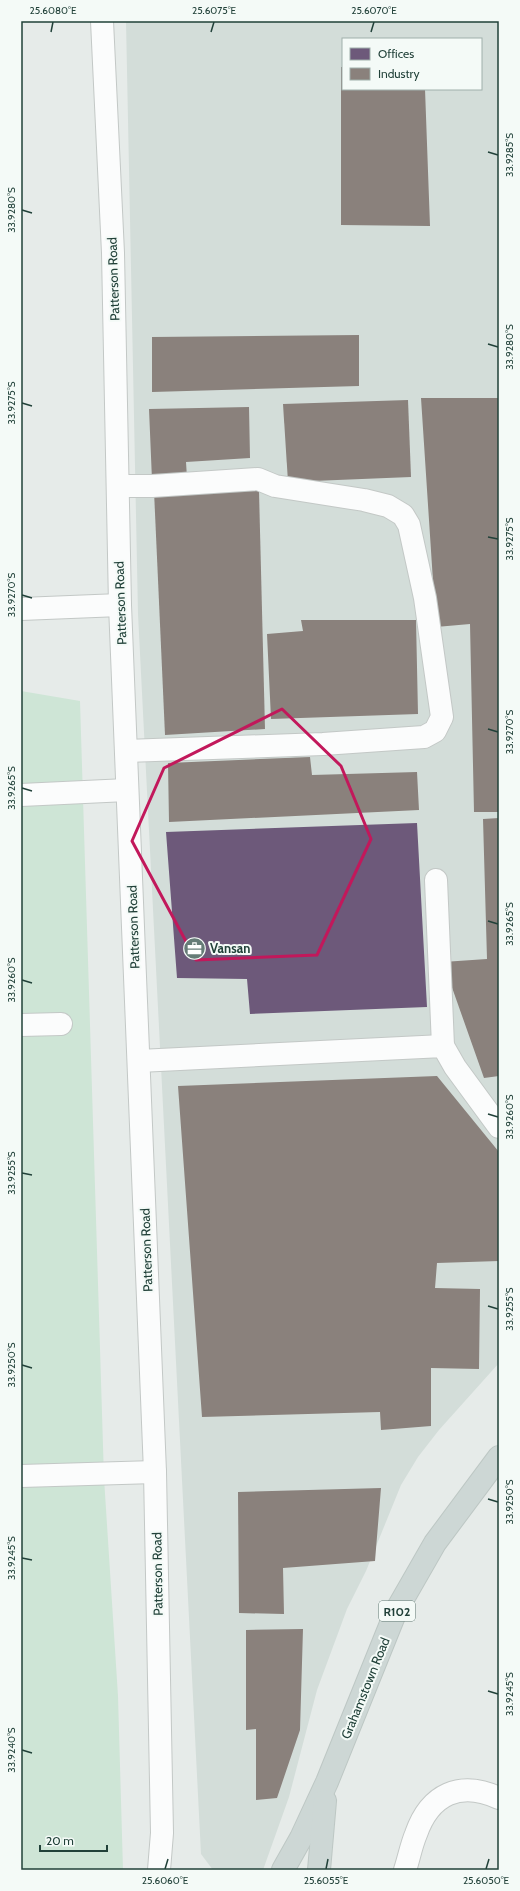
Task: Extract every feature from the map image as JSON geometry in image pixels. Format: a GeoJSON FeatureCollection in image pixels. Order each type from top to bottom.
{"type":"FeatureCollection","features":[{"type":"Feature","properties":{"kind":"main road","name":"Grahamstown Road"},"geometry":{"type":"LineString","coordinates":[[283,1870],[301,1838],[327,1782],[396,1611],[435,1543],[499,1457]]}},
{"type":"Feature","properties":{"kind":"main road","name":"Grahamstown Road"},"geometry":{"type":"LineString","coordinates":[[319,1870],[327,1782]]}},
{"type":"Feature","properties":{"kind":"street","name":"Patterson Road"},"geometry":{"type":"LineString","coordinates":[[102,21],[113,253],[120,605],[155,1472],[162,1832],[159,1870]]}},
{"type":"Feature","properties":{"kind":"street"},"geometry":{"type":"LineString","coordinates":[[118,486],[152,486],[258,479],[275,486],[364,500],[388,506],[403,514],[409,524],[425,598],[442,717],[434,731],[424,737],[323,744],[126,751]]}},
{"type":"Feature","properties":{"kind":"street"},"geometry":{"type":"LineString","coordinates":[[21,609],[120,605]]}},
{"type":"Feature","properties":{"kind":"street"},"geometry":{"type":"LineString","coordinates":[[21,795],[128,790]]}},
{"type":"Feature","properties":{"kind":"street"},"geometry":{"type":"LineString","coordinates":[[436,880],[443,1046],[455,1067],[499,1127]]}},
{"type":"Feature","properties":{"kind":"street"},"geometry":{"type":"LineString","coordinates":[[21,1025],[61,1024]]}},
{"type":"Feature","properties":{"kind":"street"},"geometry":{"type":"LineString","coordinates":[[138,1061],[443,1046]]}},
{"type":"Feature","properties":{"kind":"street"},"geometry":{"type":"LineString","coordinates":[[21,1476],[155,1472]]}},
{"type":"Feature","properties":{"kind":"street"},"geometry":{"type":"LineString","coordinates":[[406,1870],[422,1819],[437,1800],[450,1793],[465,1789],[487,1792],[499,1798]]}},
{"type":"Feature","properties":{"kind":"street","name":"Patterson Road"},"geometry":{"type":"LineString","coordinates":[[162,1832],[171,1862],[176,1870]]}},
{"type":"Feature","properties":{"kind":"highlighted area"},"geometry":{"type":"Polygon","coordinates":[[[282,709],[341,766],[371,839],[317,955],[196,960],[132,841],[164,768],[282,709]]]}},
{"type":"Feature","properties":{"kind":"shaded area"},"geometry":{"type":"Polygon","coordinates":[[[126,21],[499,21],[499,1363],[439,1430],[418,1457],[401,1485],[366,1571],[347,1609],[317,1690],[289,1797],[263,1870],[213,1870],[201,1854],[138,614],[126,21]]]}},
{"type":"Feature","properties":{"kind":"green space"},"geometry":{"type":"Polygon","coordinates":[[[21,691],[80,701],[104,1478],[118,1696],[123,1870],[21,1870],[21,691]]]}},
{"type":"Feature","properties":{"kind":"building: Offices"},"geometry":{"type":"Polygon","coordinates":[[[417,823],[427,1007],[250,1014],[247,979],[177,978],[166,832],[417,823]]]}},
{"type":"Feature","properties":{"kind":"building: Industry"},"geometry":{"type":"Polygon","coordinates":[[[341,67],[342,90],[425,90],[430,226],[341,225],[341,67]]]}},
{"type":"Feature","properties":{"kind":"building: Industry"},"geometry":{"type":"Polygon","coordinates":[[[359,335],[359,386],[152,392],[152,337],[359,335]]]}},
{"type":"Feature","properties":{"kind":"building: Industry"},"geometry":{"type":"Polygon","coordinates":[[[421,398],[499,398],[499,812],[474,812],[470,624],[436,627],[421,398]]]}},
{"type":"Feature","properties":{"kind":"building: Industry"},"geometry":{"type":"Polygon","coordinates":[[[408,400],[411,477],[288,482],[283,404],[408,400]]]}},
{"type":"Feature","properties":{"kind":"building: Industry"},"geometry":{"type":"Polygon","coordinates":[[[249,407],[250,458],[186,462],[187,478],[152,480],[149,409],[249,407]]]}},
{"type":"Feature","properties":{"kind":"building: Industry"},"geometry":{"type":"Polygon","coordinates":[[[154,491],[259,491],[265,729],[165,735],[154,491]]]}},
{"type":"Feature","properties":{"kind":"building: Industry"},"geometry":{"type":"Polygon","coordinates":[[[301,620],[416,620],[418,714],[271,719],[267,634],[303,631],[301,620]]]}},
{"type":"Feature","properties":{"kind":"building: Industry"},"geometry":{"type":"Polygon","coordinates":[[[310,757],[312,775],[417,772],[419,810],[169,822],[168,763],[310,757]]]}},
{"type":"Feature","properties":{"kind":"building: Industry"},"geometry":{"type":"Polygon","coordinates":[[[499,818],[499,1076],[484,1078],[443,962],[487,959],[483,819],[499,818]]]}},
{"type":"Feature","properties":{"kind":"building: Industry"},"geometry":{"type":"Polygon","coordinates":[[[437,1076],[499,1152],[499,1261],[437,1263],[435,1288],[480,1289],[479,1369],[431,1368],[431,1426],[381,1430],[380,1412],[202,1417],[178,1086],[437,1076]]]}},
{"type":"Feature","properties":{"kind":"building: Industry"},"geometry":{"type":"Polygon","coordinates":[[[381,1488],[375,1561],[283,1568],[284,1614],[239,1613],[238,1492],[381,1488]]]}},
{"type":"Feature","properties":{"kind":"building: Industry"},"geometry":{"type":"Polygon","coordinates":[[[303,1629],[300,1730],[277,1798],[256,1800],[256,1729],[246,1730],[246,1630],[303,1629]]]}},
{"type":"Feature","properties":{"kind":"place","name":"Vansan"},"geometry":{"type":"Point","coordinates":[194,948]}}]}
